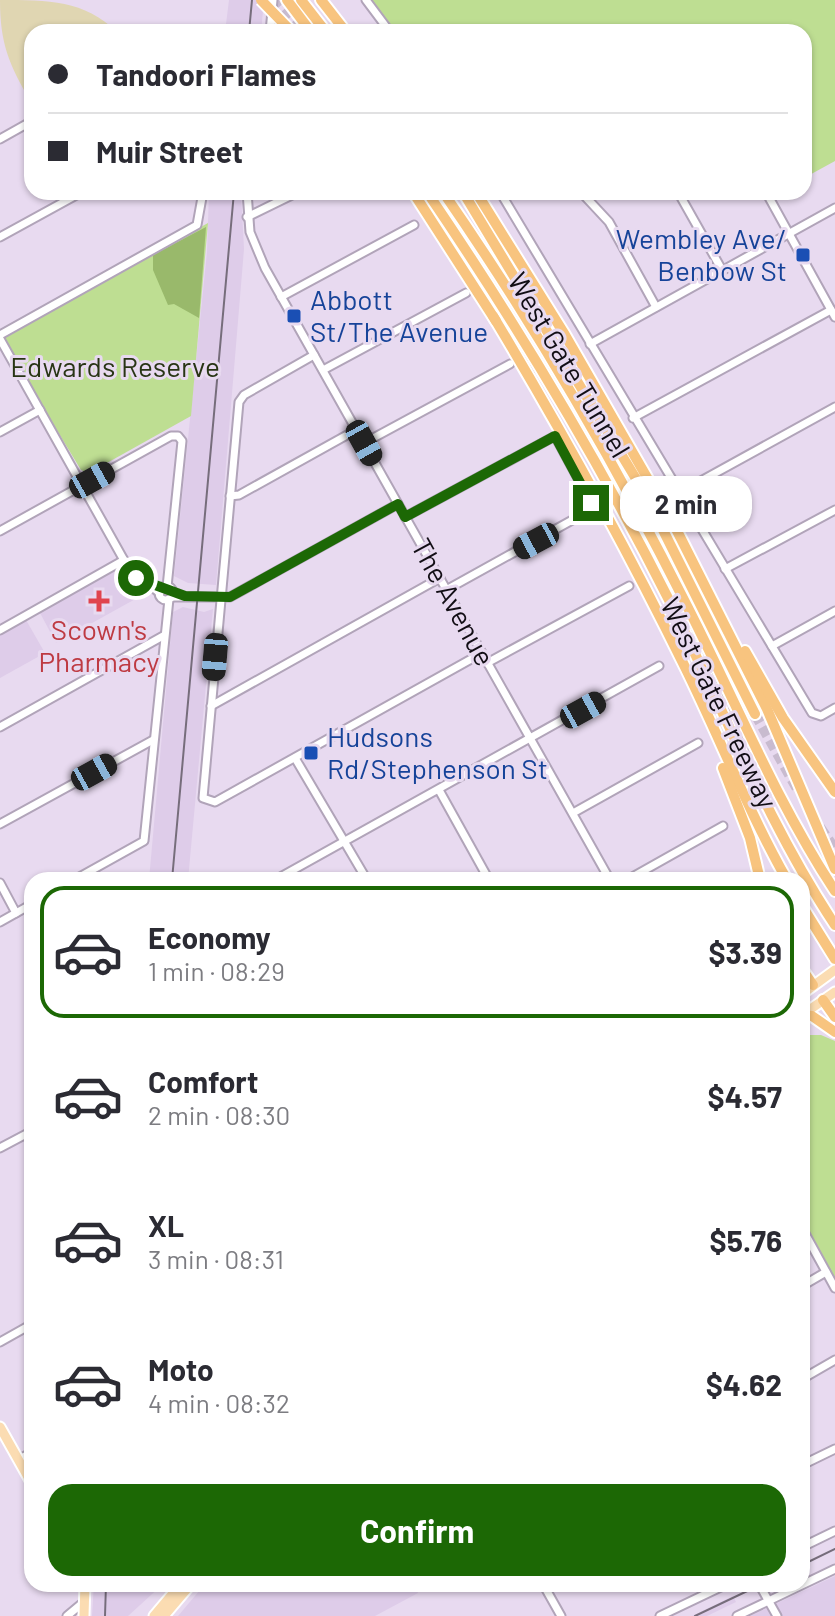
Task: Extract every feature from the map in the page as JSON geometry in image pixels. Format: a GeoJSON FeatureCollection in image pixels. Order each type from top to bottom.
{"type":"FeatureCollection","features":[{"type":"Feature","properties":{"kind":"highway"},"geometry":{"type":"LineString","coordinates":[[261,0],[285,24]]}},
{"type":"Feature","properties":{"kind":"highway"},"geometry":{"type":"LineString","coordinates":[[287,0],[305,24]]}},
{"type":"Feature","properties":{"kind":"highway"},"geometry":{"type":"LineString","coordinates":[[301,0],[320,24]]}},
{"type":"Feature","properties":{"kind":"highway"},"geometry":{"type":"LineString","coordinates":[[321,0],[340,24]]}},
{"type":"Feature","properties":{"kind":"highway"},"geometry":{"type":"LineString","coordinates":[[418,200],[575,440],[605,479]]}},
{"type":"Feature","properties":{"kind":"highway"},"geometry":{"type":"LineString","coordinates":[[432,200],[567,411],[605,479]]}},
{"type":"Feature","properties":{"kind":"highway"},"geometry":{"type":"LineString","coordinates":[[448,200],[528,322],[602,447],[684,600],[773,782],[835,891]]}},
{"type":"Feature","properties":{"kind":"highway","name":"West Gate Tunnel"},"geometry":{"type":"LineString","coordinates":[[468,200],[644,492],[755,714]]}},
{"type":"Feature","properties":{"kind":"highway"},"geometry":{"type":"LineString","coordinates":[[481,200],[565,335],[783,718],[835,792]]}},
{"type":"Feature","properties":{"kind":"highway"},"geometry":{"type":"LineString","coordinates":[[493,316],[582,466],[664,625],[755,820],[783,872]]}},
{"type":"Feature","properties":{"kind":"highway","name":"West Gate Freeway"},"geometry":{"type":"LineString","coordinates":[[605,479],[775,818],[805,872]]}},
{"type":"Feature","properties":{"kind":"highway"},"geometry":{"type":"LineString","coordinates":[[696,566],[835,853]]}},
{"type":"Feature","properties":{"kind":"highway"},"geometry":{"type":"LineString","coordinates":[[664,625],[738,804],[758,872]]}},
{"type":"Feature","properties":{"kind":"highway"},"geometry":{"type":"LineString","coordinates":[[786,755],[835,869]]}},
{"type":"Feature","properties":{"kind":"highway","name":"West Gate Freeway"},"geometry":{"type":"LineString","coordinates":[[810,880],[835,925]]}},
{"type":"Feature","properties":{"kind":"highway"},"geometry":{"type":"LineString","coordinates":[[810,919],[835,959]]}},
{"type":"Feature","properties":{"kind":"highway"},"geometry":{"type":"LineString","coordinates":[[810,981],[813,985]]}},
{"type":"Feature","properties":{"kind":"highway"},"geometry":{"type":"LineString","coordinates":[[823,1000],[835,1017]]}},
{"type":"Feature","properties":{"kind":"highway"},"geometry":{"type":"LineString","coordinates":[[810,1016],[835,1032]]}},
{"type":"Feature","properties":{"kind":"main road"},"geometry":{"type":"LineString","coordinates":[[810,987],[835,970]]}},
{"type":"Feature","properties":{"kind":"main road"},"geometry":{"type":"LineString","coordinates":[[813,985],[823,1000]]}},
{"type":"Feature","properties":{"kind":"main road"},"geometry":{"type":"LineString","coordinates":[[810,1009],[835,992]]}},
{"type":"Feature","properties":{"kind":"main road"},"geometry":{"type":"LineString","coordinates":[[0,1427],[24,1470]]}},
{"type":"Feature","properties":{"kind":"main road"},"geometry":{"type":"LineString","coordinates":[[84,1616],[85,1592]]}},
{"type":"Feature","properties":{"kind":"main road"},"geometry":{"type":"LineString","coordinates":[[154,1616],[174,1592]]}},
{"type":"Feature","properties":{"kind":"main road"},"geometry":{"type":"LineString","coordinates":[[164,1616],[184,1592]]}},
{"type":"Feature","properties":{"kind":"street"},"geometry":{"type":"LineString","coordinates":[[271,24],[273,0]]}},
{"type":"Feature","properties":{"kind":"street"},"geometry":{"type":"LineString","coordinates":[[366,0],[384,24]]}},
{"type":"Feature","properties":{"kind":"street"},"geometry":{"type":"LineString","coordinates":[[0,139],[24,126]]}},
{"type":"Feature","properties":{"kind":"street"},"geometry":{"type":"LineString","coordinates":[[0,237],[67,200]]}},
{"type":"Feature","properties":{"kind":"street"},"geometry":{"type":"LineString","coordinates":[[201,200],[197,225],[0,337],[124,560],[142,583],[167,594],[220,599],[239,593],[398,504]]}},
{"type":"Feature","properties":{"kind":"street","name":"The Avenue"},"geometry":{"type":"LineString","coordinates":[[247,200],[247,217],[254,243],[281,297],[606,872]]}},
{"type":"Feature","properties":{"kind":"street"},"geometry":{"type":"LineString","coordinates":[[247,217],[282,200]]}},
{"type":"Feature","properties":{"kind":"street"},"geometry":{"type":"LineString","coordinates":[[505,200],[812,713],[821,716],[835,708]]}},
{"type":"Feature","properties":{"kind":"street"},"geometry":{"type":"LineString","coordinates":[[588,200],[609,222],[656,307]]}},
{"type":"Feature","properties":{"kind":"street"},"geometry":{"type":"LineString","coordinates":[[683,200],[722,270]]}},
{"type":"Feature","properties":{"kind":"street"},"geometry":{"type":"LineString","coordinates":[[633,418],[833,314],[770,200]]}},
{"type":"Feature","properties":{"kind":"street"},"geometry":{"type":"LineString","coordinates":[[590,344],[835,208]]}},
{"type":"Feature","properties":{"kind":"street"},"geometry":{"type":"LineString","coordinates":[[281,297],[414,225]]}},
{"type":"Feature","properties":{"kind":"street"},"geometry":{"type":"LineString","coordinates":[[323,370],[466,293]]}},
{"type":"Feature","properties":{"kind":"street"},"geometry":{"type":"LineString","coordinates":[[314,355],[240,398],[203,790],[207,802],[215,802],[482,653]]}},
{"type":"Feature","properties":{"kind":"street"},"geometry":{"type":"LineString","coordinates":[[364,443],[510,364]]}},
{"type":"Feature","properties":{"kind":"street"},"geometry":{"type":"LineString","coordinates":[[679,493],[835,407]]}},
{"type":"Feature","properties":{"kind":"street"},"geometry":{"type":"LineString","coordinates":[[0,432],[40,410]]}},
{"type":"Feature","properties":{"kind":"street"},"geometry":{"type":"LineString","coordinates":[[230,496],[239,495],[356,430]]}},
{"type":"Feature","properties":{"kind":"street"},"geometry":{"type":"LineString","coordinates":[[0,531],[171,436],[178,436],[182,441],[144,841],[88,872]]}},
{"type":"Feature","properties":{"kind":"street"},"geometry":{"type":"LineString","coordinates":[[405,517],[555,436],[594,508],[446,590]]}},
{"type":"Feature","properties":{"kind":"street"},"geometry":{"type":"LineString","coordinates":[[725,569],[835,510]]}},
{"type":"Feature","properties":{"kind":"street"},"geometry":{"type":"LineString","coordinates":[[0,630],[124,560]]}},
{"type":"Feature","properties":{"kind":"street"},"geometry":{"type":"LineString","coordinates":[[211,706],[440,578]]}},
{"type":"Feature","properties":{"kind":"street"},"geometry":{"type":"LineString","coordinates":[[487,663],[629,586]]}},
{"type":"Feature","properties":{"kind":"street"},"geometry":{"type":"LineString","coordinates":[[772,646],[835,611]]}},
{"type":"Feature","properties":{"kind":"street"},"geometry":{"type":"LineString","coordinates":[[0,727],[163,636]]}},
{"type":"Feature","properties":{"kind":"street"},"geometry":{"type":"LineString","coordinates":[[290,872],[659,666]]}},
{"type":"Feature","properties":{"kind":"street"},"geometry":{"type":"LineString","coordinates":[[0,824],[153,740]]}},
{"type":"Feature","properties":{"kind":"street"},"geometry":{"type":"LineString","coordinates":[[573,813],[698,743]]}},
{"type":"Feature","properties":{"kind":"street"},"geometry":{"type":"LineString","coordinates":[[295,758],[362,872]]}},
{"type":"Feature","properties":{"kind":"street"},"geometry":{"type":"LineString","coordinates":[[439,790],[485,872]]}},
{"type":"Feature","properties":{"kind":"street"},"geometry":{"type":"LineString","coordinates":[[641,872],[723,826]]}},
{"type":"Feature","properties":{"kind":"street"},"geometry":{"type":"LineString","coordinates":[[0,883],[16,913]]}},
{"type":"Feature","properties":{"kind":"street"},"geometry":{"type":"LineString","coordinates":[[0,922],[24,908]]}},
{"type":"Feature","properties":{"kind":"street"},"geometry":{"type":"LineString","coordinates":[[0,1148],[24,1135]]}},
{"type":"Feature","properties":{"kind":"street"},"geometry":{"type":"LineString","coordinates":[[810,1243],[835,1288]]}},
{"type":"Feature","properties":{"kind":"street"},"geometry":{"type":"LineString","coordinates":[[810,1281],[826,1272]]}},
{"type":"Feature","properties":{"kind":"street"},"geometry":{"type":"LineString","coordinates":[[0,1342],[24,1328]]}},
{"type":"Feature","properties":{"kind":"street"},"geometry":{"type":"LineString","coordinates":[[810,1374],[835,1360]]}},
{"type":"Feature","properties":{"kind":"street"},"geometry":{"type":"LineString","coordinates":[[810,1461],[835,1449]]}},
{"type":"Feature","properties":{"kind":"street"},"geometry":{"type":"LineString","coordinates":[[18,1460],[24,1457]]}},
{"type":"Feature","properties":{"kind":"street"},"geometry":{"type":"LineString","coordinates":[[810,1543],[835,1531]]}},
{"type":"Feature","properties":{"kind":"street"},"geometry":{"type":"LineString","coordinates":[[810,1581],[835,1569]]}},
{"type":"Feature","properties":{"kind":"street"},"geometry":{"type":"LineString","coordinates":[[548,1592],[561,1616]]}},
{"type":"Feature","properties":{"kind":"street"},"geometry":{"type":"LineString","coordinates":[[660,1616],[710,1592]]}},
{"type":"Feature","properties":{"kind":"street"},"geometry":{"type":"LineString","coordinates":[[764,1592],[777,1616]]}},
{"type":"Feature","properties":{"kind":"street"},"geometry":{"type":"LineString","coordinates":[[737,1616],[785,1592]]}},
{"type":"Feature","properties":{"kind":"street"},"geometry":{"type":"LineString","coordinates":[[67,1616],[85,1601]]}},
{"type":"Feature","properties":{"kind":"shaded area"},"geometry":{"type":"Polygon","coordinates":[[[229,0],[264,0],[262,24],[226,24],[229,0]]]}},
{"type":"Feature","properties":{"kind":"shaded area"},"geometry":{"type":"Polygon","coordinates":[[[209,200],[241,200],[244,249],[216,585],[188,583],[174,576],[207,252],[209,200]]]}},
{"type":"Feature","properties":{"kind":"shaded area"},"geometry":{"type":"Polygon","coordinates":[[[111,569],[139,597],[56,643],[39,611],[111,569]]]}},
{"type":"Feature","properties":{"kind":"shaded area"},"geometry":{"type":"Polygon","coordinates":[[[183,607],[204,612],[213,609],[189,872],[150,872],[173,612],[183,607]]]}},
{"type":"Feature","properties":{"kind":"shaded area"},"geometry":{"type":"Polygon","coordinates":[[[26,620],[45,653],[0,678],[0,634],[26,620]]]}},
{"type":"Feature","properties":{"kind":"shaded area"},"geometry":{"type":"Polygon","coordinates":[[[835,1576],[835,1616],[750,1616],[801,1592],[810,1592],[810,1588],[835,1576]]]}},
{"type":"Feature","properties":{"kind":"shaded area"},"geometry":{"type":"Polygon","coordinates":[[[94,1592],[154,1592],[128,1616],[92,1616],[94,1592]]]}},
{"type":"Feature","properties":{"kind":"shaded area"},"geometry":{"type":"Polygon","coordinates":[[[198,1592],[418,1593],[375,1616],[178,1616],[198,1592]]]}},
{"type":"Feature","properties":{"kind":"shaded area"},"geometry":{"type":"Polygon","coordinates":[[[733,1596],[736,1602],[707,1616],[692,1616],[733,1596]]]}},
{"type":"Feature","properties":{"kind":"green space"},"geometry":{"type":"Polygon","coordinates":[[[368,0],[835,0],[835,161],[812,174],[812,24],[384,24],[368,0]]]}},
{"type":"Feature","properties":{"kind":"green space","name":"Edwards Reserve"},"geometry":{"type":"Polygon","coordinates":[[[208,223],[191,416],[89,473],[81,470],[1,338],[208,223]]]}},
{"type":"Feature","properties":{"kind":"green space"},"geometry":{"type":"Polygon","coordinates":[[[206,227],[199,318],[174,304],[168,305],[153,270],[153,255],[206,227]]]}},
{"type":"Feature","properties":{"kind":"green space"},"geometry":{"type":"Polygon","coordinates":[[[810,1035],[821,1035],[835,1041],[835,1278],[810,1233],[810,1035]]]}},
{"type":"Feature","properties":{"kind":"sand"},"geometry":{"type":"Polygon","coordinates":[[[0,0],[64,4],[92,14],[108,24],[24,24],[24,89],[7,53],[0,0]]]}},
{"type":"Feature","properties":{"kind":"tunnel"},"geometry":{"type":"LineString","coordinates":[[272,0],[294,24]]}},
{"type":"Feature","properties":{"kind":"tunnel"},"geometry":{"type":"LineString","coordinates":[[476,275],[538,373]]}},
{"type":"Feature","properties":{"kind":"tunnel"},"geometry":{"type":"LineString","coordinates":[[681,614],[757,759]]}},
{"type":"Feature","properties":{"kind":"tunnel"},"geometry":{"type":"LineString","coordinates":[[755,714],[797,789]]}},
{"type":"Feature","properties":{"kind":"tunnel"},"geometry":{"type":"LineString","coordinates":[[820,827],[835,849]]}},
{"type":"Feature","properties":{"kind":"railway"},"geometry":{"type":"LineString","coordinates":[[250,24],[252,0]]}},
{"type":"Feature","properties":{"kind":"railway"},"geometry":{"type":"LineString","coordinates":[[173,872],[233,200]]}},
{"type":"Feature","properties":{"kind":"railway"},"geometry":{"type":"LineString","coordinates":[[810,1561],[835,1549]]}},
{"type":"Feature","properties":{"kind":"railway"},"geometry":{"type":"LineString","coordinates":[[105,1616],[106,1592]]}},
{"type":"Feature","properties":{"kind":"railway"},"geometry":{"type":"LineString","coordinates":[[695,1616],[745,1592]]}},
{"type":"Feature","properties":{"kind":"place","name":"Wembley Ave/ Benbow St"},"geometry":{"type":"Point","coordinates":[803,255]}},
{"type":"Feature","properties":{"kind":"place","name":"Abbott St/The Avenue"},"geometry":{"type":"Point","coordinates":[294,316]}},
{"type":"Feature","properties":{"kind":"place","name":"Scown's Pharmacy"},"geometry":{"type":"Point","coordinates":[99,601]}},
{"type":"Feature","properties":{"kind":"place","name":"Hudsons Rd/Stephenson St"},"geometry":{"type":"Point","coordinates":[311,753]}},
{"type":"Feature","properties":{"kind":"route"},"geometry":{"type":"LineString","coordinates":[[136,578],[142,583],[169,587],[185,596],[230,597],[398,504],[405,517],[555,436],[591,503]]}}]}
